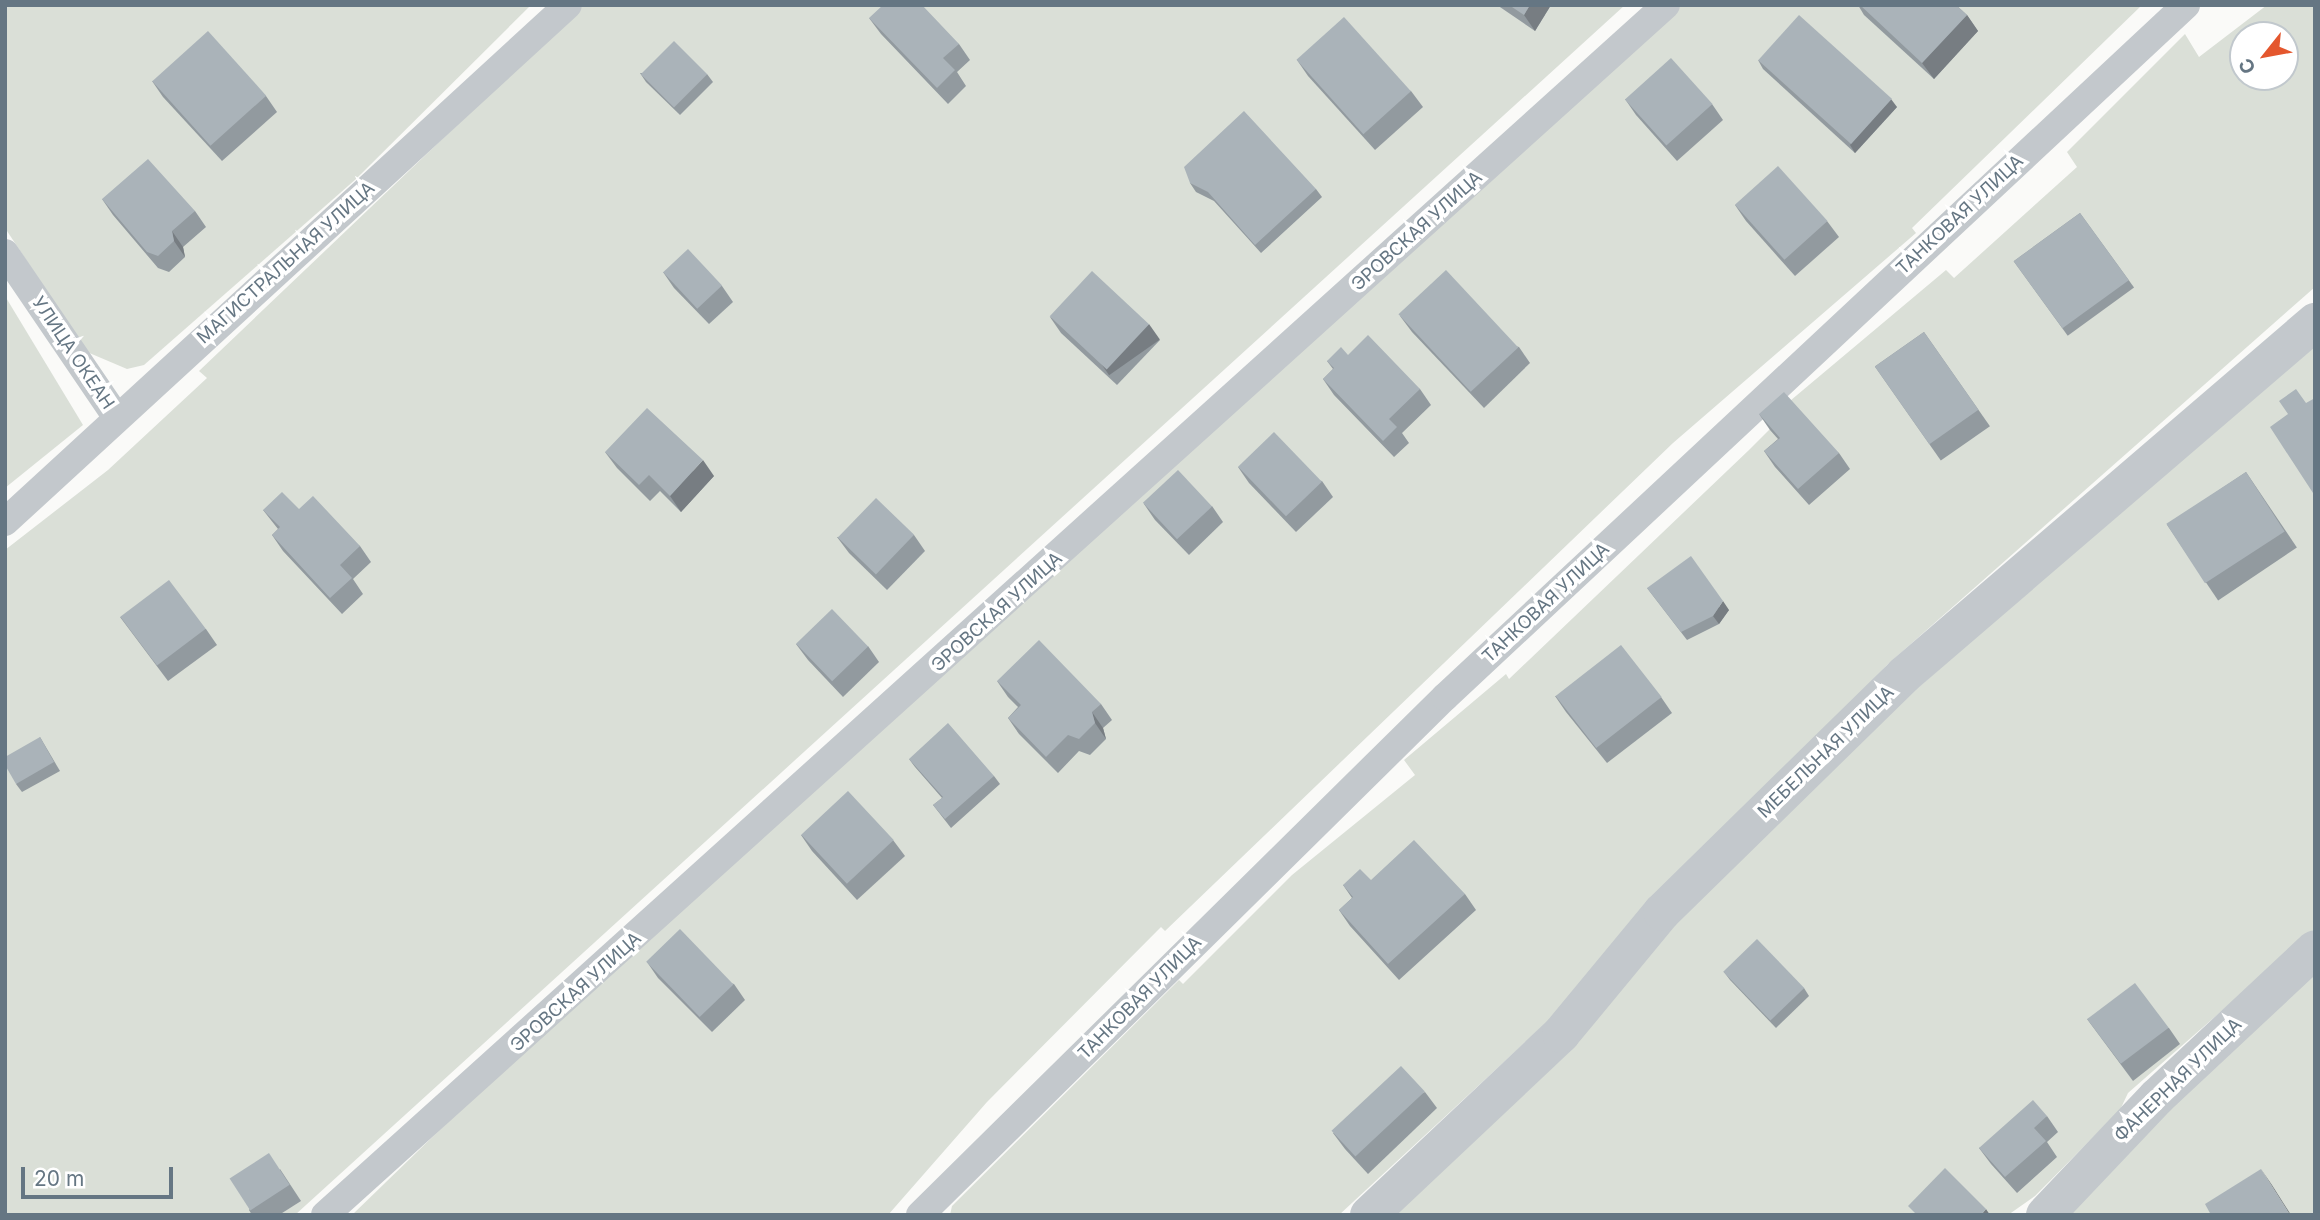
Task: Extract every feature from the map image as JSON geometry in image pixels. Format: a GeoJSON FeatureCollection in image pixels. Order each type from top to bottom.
{"type":"FeatureCollection","features":[{"type":"Feature","properties":{"kind":"street","name":"МЕБЕЛЬНАЯ УЛИЦА"},"geometry":{"type":"LineString","coordinates":[[1369,1215],[1561,1034],[1662,912],[1904,675],[2315,321]]}},
{"type":"Feature","properties":{"kind":"street","name":"ФАНЕРНАЯ УЛИЦА"},"geometry":{"type":"LineString","coordinates":[[2045,1215],[2157,1097],[2315,949]]}},
{"type":"Feature","properties":{"kind":"lane","name":"МАГИСТРАЛЬНАЯ УЛИЦА"},"geometry":{"type":"LineString","coordinates":[[5,522],[568,5]]}},
{"type":"Feature","properties":{"kind":"lane","name":"ЭРОВСКАЯ УЛИЦА"},"geometry":{"type":"LineString","coordinates":[[325,1215],[1665,5]]}},
{"type":"Feature","properties":{"kind":"lane","name":"ТАНКОВАЯ УЛИЦА"},"geometry":{"type":"LineString","coordinates":[[920,1215],[1445,697],[2186,5]]}},
{"type":"Feature","properties":{"kind":"lane","name":"УЛИЦА ОКЕАН"},"geometry":{"type":"LineString","coordinates":[[5,253],[117,418]]}},
{"type":"Feature","properties":{"kind":"shaded area"},"geometry":{"type":"Polygon","coordinates":[[[5,5],[531,5],[356,179],[144,365],[127,369],[87,352],[5,228],[5,5]]]}},
{"type":"Feature","properties":{"kind":"shaded area"},"geometry":{"type":"Polygon","coordinates":[[[583,5],[1625,5],[295,1215],[5,1215],[5,550],[108,470],[207,378],[199,371],[583,5]]]}},
{"type":"Feature","properties":{"kind":"shaded area"},"geometry":{"type":"Polygon","coordinates":[[[1681,5],[2142,5],[1912,228],[1916,233],[1673,443],[1165,931],[1161,927],[987,1102],[888,1215],[352,1215],[484,1087],[1681,5]]]}},
{"type":"Feature","properties":{"kind":"shaded area"},"geometry":{"type":"Polygon","coordinates":[[[2267,5],[2315,5],[2315,287],[1887,665],[1560,1010],[1339,1215],[950,1215],[952,1206],[1179,980],[1183,984],[1292,875],[1415,775],[1404,760],[1506,674],[1509,679],[1771,428],[1771,417],[1946,270],[1954,278],[2077,167],[2067,152],[2185,34],[2199,57],[2229,34],[2229,91],[2299,91],[2299,21],[2246,21],[2267,5]]]}},
{"type":"Feature","properties":{"kind":"shaded area"},"geometry":{"type":"Polygon","coordinates":[[[5,296],[83,425],[5,488],[5,296]]]}},
{"type":"Feature","properties":{"kind":"shaded area"},"geometry":{"type":"Polygon","coordinates":[[[2315,337],[2315,929],[2128,1093],[2120,1110],[2035,1196],[2008,1215],[1394,1215],[1773,816],[2315,337]]]}},
{"type":"Feature","properties":{"kind":"shaded area"},"geometry":{"type":"Polygon","coordinates":[[[2315,966],[2315,1215],[2068,1215],[2147,1132],[2315,966]]]}},
{"type":"Feature","properties":{"kind":"building"},"geometry":{"type":"Polygon","coordinates":[[[883,5],[922,5],[959,44],[943,58],[955,70],[937,88],[869,18],[883,5]]]}},
{"type":"Feature","properties":{"kind":"building"},"geometry":{"type":"Polygon","coordinates":[[[1509,5],[1530,5],[1524,15],[1509,5]]]}},
{"type":"Feature","properties":{"kind":"building"},"geometry":{"type":"Polygon","coordinates":[[[1860,5],[1956,5],[1967,15],[1922,63],[1860,5]]]}},
{"type":"Feature","properties":{"kind":"building"},"geometry":{"type":"Polygon","coordinates":[[[1799,15],[1892,99],[1851,144],[1758,60],[1799,15]]]}},
{"type":"Feature","properties":{"kind":"building"},"geometry":{"type":"Polygon","coordinates":[[[1344,17],[1411,91],[1363,134],[1296,60],[1344,17]]]}},
{"type":"Feature","properties":{"kind":"building"},"geometry":{"type":"Polygon","coordinates":[[[208,31],[266,96],[210,146],[152,81],[208,31]]]}},
{"type":"Feature","properties":{"kind":"building"},"geometry":{"type":"Polygon","coordinates":[[[674,41],[707,74],[674,107],[641,74],[674,41]]]}},
{"type":"Feature","properties":{"kind":"building"},"geometry":{"type":"Polygon","coordinates":[[[1671,58],[1712,104],[1666,146],[1625,99],[1671,58]]]}},
{"type":"Feature","properties":{"kind":"building"},"geometry":{"type":"Polygon","coordinates":[[[1244,111],[1316,189],[1255,245],[1208,192],[1190,183],[1184,167],[1244,111]]]}},
{"type":"Feature","properties":{"kind":"building"},"geometry":{"type":"Polygon","coordinates":[[[148,159],[195,211],[172,231],[174,241],[158,256],[147,252],[102,199],[148,159]]]}},
{"type":"Feature","properties":{"kind":"building"},"geometry":{"type":"Polygon","coordinates":[[[1778,166],[1828,221],[1784,260],[1735,205],[1778,166]]]}},
{"type":"Feature","properties":{"kind":"building"},"geometry":{"type":"Polygon","coordinates":[[[2080,213],[2129,280],[2062,328],[2014,261],[2080,213]]]}},
{"type":"Feature","properties":{"kind":"building"},"geometry":{"type":"Polygon","coordinates":[[[688,249],[722,286],[697,309],[663,272],[688,249]]]}},
{"type":"Feature","properties":{"kind":"building"},"geometry":{"type":"Polygon","coordinates":[[[1446,270],[1518,348],[1471,392],[1398,314],[1446,270]]]}},
{"type":"Feature","properties":{"kind":"building"},"geometry":{"type":"Polygon","coordinates":[[[1092,271],[1149,324],[1107,370],[1050,316],[1092,271]]]}},
{"type":"Feature","properties":{"kind":"building"},"geometry":{"type":"Polygon","coordinates":[[[1924,332],[1978,410],[1929,444],[1875,366],[1924,332]]]}},
{"type":"Feature","properties":{"kind":"building"},"geometry":{"type":"Polygon","coordinates":[[[1368,335],[1420,389],[1389,419],[1397,427],[1383,441],[1323,379],[1334,368],[1327,361],[1341,347],[1348,355],[1368,335]]]}},
{"type":"Feature","properties":{"kind":"building"},"geometry":{"type":"Polygon","coordinates":[[[2296,389],[2306,403],[2315,398],[2313,493],[2270,427],[2288,414],[2279,401],[2296,389]]]}},
{"type":"Feature","properties":{"kind":"building"},"geometry":{"type":"Polygon","coordinates":[[[1784,392],[1839,453],[1798,489],[1764,451],[1780,438],[1759,414],[1784,392]]]}},
{"type":"Feature","properties":{"kind":"building"},"geometry":{"type":"Polygon","coordinates":[[[647,408],[703,460],[670,496],[649,475],[639,485],[605,452],[647,408]]]}},
{"type":"Feature","properties":{"kind":"building"},"geometry":{"type":"Polygon","coordinates":[[[1274,432],[1322,482],[1286,516],[1238,467],[1274,432]]]}},
{"type":"Feature","properties":{"kind":"building"},"geometry":{"type":"Polygon","coordinates":[[[1178,470],[1212,507],[1177,539],[1143,503],[1178,470]]]}},
{"type":"Feature","properties":{"kind":"building"},"geometry":{"type":"Polygon","coordinates":[[[2246,472],[2285,532],[2205,583],[2166,524],[2246,472]]]}},
{"type":"Feature","properties":{"kind":"building"},"geometry":{"type":"Polygon","coordinates":[[[282,492],[299,509],[313,496],[360,546],[340,565],[352,578],[330,598],[272,535],[280,527],[263,510],[282,492]]]}},
{"type":"Feature","properties":{"kind":"building"},"geometry":{"type":"Polygon","coordinates":[[[876,498],[914,535],[876,574],[838,538],[876,498]]]}},
{"type":"Feature","properties":{"kind":"building"},"geometry":{"type":"Polygon","coordinates":[[[1691,556],[1723,601],[1713,616],[1681,632],[1647,588],[1691,556]]]}},
{"type":"Feature","properties":{"kind":"building"},"geometry":{"type":"Polygon","coordinates":[[[169,580],[206,629],[157,665],[120,617],[169,580]]]}},
{"type":"Feature","properties":{"kind":"building"},"geometry":{"type":"Polygon","coordinates":[[[832,609],[868,646],[832,681],[796,644],[832,609]]]}},
{"type":"Feature","properties":{"kind":"building"},"geometry":{"type":"Polygon","coordinates":[[[1039,640],[1101,704],[1092,712],[1095,723],[1079,739],[1068,735],[1046,757],[1008,718],[1021,705],[997,681],[1039,640]]]}},
{"type":"Feature","properties":{"kind":"building"},"geometry":{"type":"Polygon","coordinates":[[[1621,645],[1662,697],[1596,748],[1556,696],[1621,645]]]}},
{"type":"Feature","properties":{"kind":"building"},"geometry":{"type":"Polygon","coordinates":[[[948,723],[994,776],[945,819],[933,805],[943,797],[909,759],[948,723]]]}},
{"type":"Feature","properties":{"kind":"building"},"geometry":{"type":"Polygon","coordinates":[[[40,737],[54,762],[16,784],[5,765],[5,757],[40,737]]]}},
{"type":"Feature","properties":{"kind":"building"},"geometry":{"type":"Polygon","coordinates":[[[848,791],[894,840],[847,884],[801,835],[848,791]]]}},
{"type":"Feature","properties":{"kind":"building"},"geometry":{"type":"Polygon","coordinates":[[[1414,840],[1465,894],[1388,964],[1339,910],[1353,897],[1343,885],[1360,869],[1371,880],[1414,840]]]}},
{"type":"Feature","properties":{"kind":"building"},"geometry":{"type":"Polygon","coordinates":[[[680,929],[733,984],[700,1017],[646,962],[680,929]]]}},
{"type":"Feature","properties":{"kind":"building"},"geometry":{"type":"Polygon","coordinates":[[[1757,939],[1804,988],[1770,1021],[1723,972],[1757,939]]]}},
{"type":"Feature","properties":{"kind":"building"},"geometry":{"type":"Polygon","coordinates":[[[2135,983],[2169,1028],[2121,1064],[2087,1019],[2135,983]]]}},
{"type":"Feature","properties":{"kind":"building"},"geometry":{"type":"Polygon","coordinates":[[[1401,1066],[1425,1092],[1355,1156],[1332,1131],[1401,1066]]]}},
{"type":"Feature","properties":{"kind":"building"},"geometry":{"type":"Polygon","coordinates":[[[2033,1100],[2047,1116],[2034,1128],[2046,1141],[2005,1177],[1979,1148],[2033,1100]]]}},
{"type":"Feature","properties":{"kind":"building"},"geometry":{"type":"Polygon","coordinates":[[[269,1153],[290,1185],[250,1210],[230,1179],[269,1153]]]}},
{"type":"Feature","properties":{"kind":"building"},"geometry":{"type":"Polygon","coordinates":[[[1945,1168],[1986,1209],[1981,1215],[1917,1215],[1908,1206],[1945,1168]]]}},
{"type":"Feature","properties":{"kind":"building"},"geometry":{"type":"Polygon","coordinates":[[[2261,1169],[2290,1215],[2211,1215],[2205,1204],[2261,1169]]]}}]}
